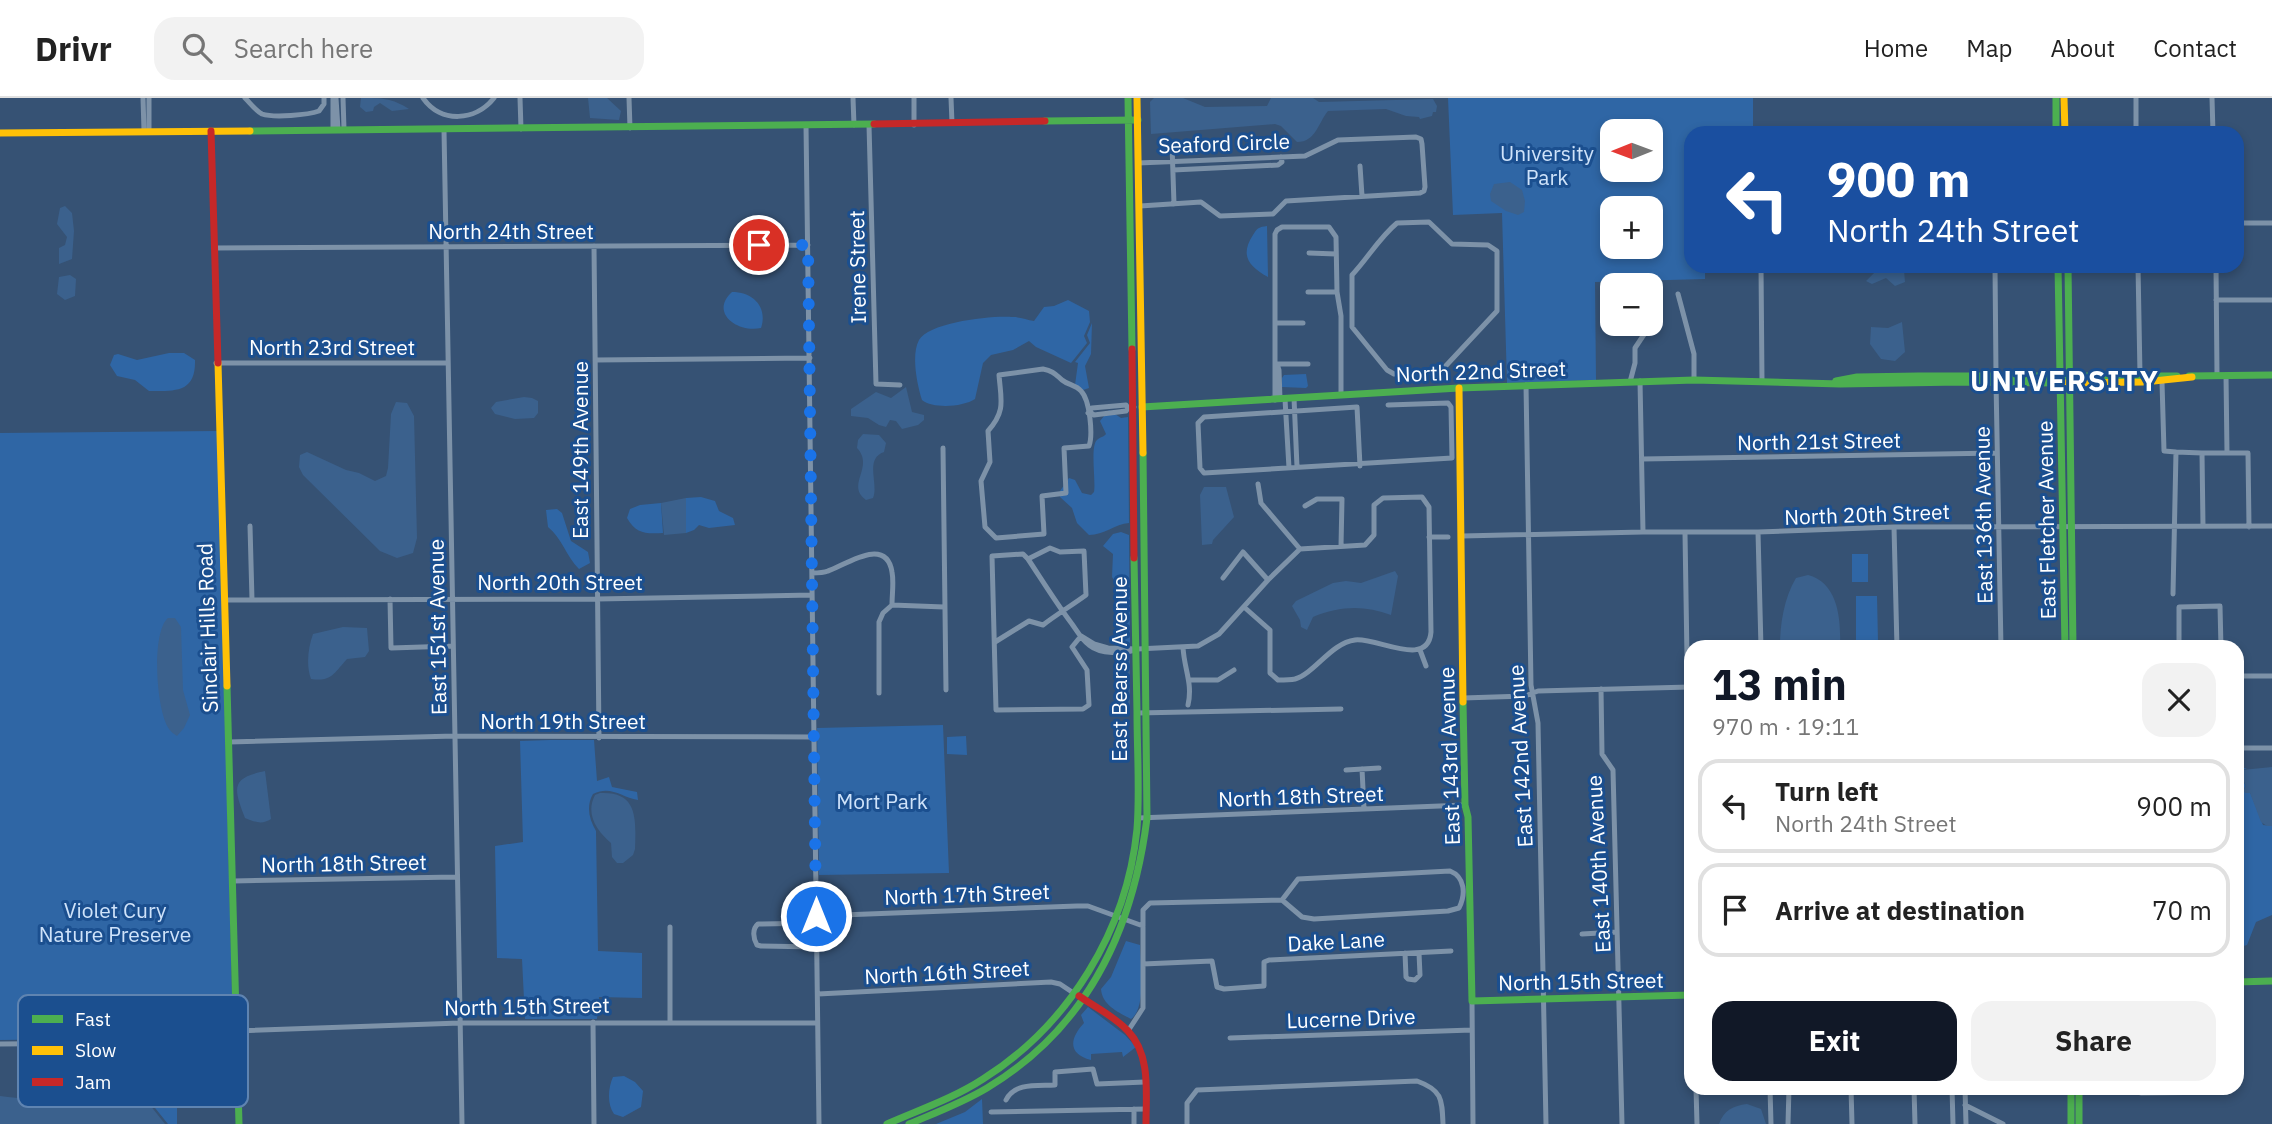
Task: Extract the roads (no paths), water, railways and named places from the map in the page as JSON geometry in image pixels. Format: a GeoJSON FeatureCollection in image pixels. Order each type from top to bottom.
{"type":"FeatureCollection","features":[{"type":"Feature","properties":{"kind":"street"},"geometry":{"type":"LineString","coordinates":[[144,98],[147,131]]}},
{"type":"Feature","properties":{"kind":"street"},"geometry":{"type":"LineString","coordinates":[[147,131],[149,98]]}},
{"type":"Feature","properties":{"kind":"street"},"geometry":{"type":"LineString","coordinates":[[245,98],[262,114],[273,115],[311,114],[319,111],[324,104],[324,98]]}},
{"type":"Feature","properties":{"kind":"street"},"geometry":{"type":"LineString","coordinates":[[335,98],[338,129]]}},
{"type":"Feature","properties":{"kind":"street"},"geometry":{"type":"LineString","coordinates":[[338,129],[343,98]]}},
{"type":"Feature","properties":{"kind":"street"},"geometry":{"type":"LineString","coordinates":[[423,98],[440,114],[468,117],[487,108],[495,98]]}},
{"type":"Feature","properties":{"kind":"street"},"geometry":{"type":"LineString","coordinates":[[520,98],[521,129]]}},
{"type":"Feature","properties":{"kind":"street"},"geometry":{"type":"LineString","coordinates":[[629,98],[630,128]]}},
{"type":"Feature","properties":{"kind":"street"},"geometry":{"type":"LineString","coordinates":[[853,98],[854,125]]}},
{"type":"Feature","properties":{"kind":"street"},"geometry":{"type":"LineString","coordinates":[[914,98],[915,125]]}},
{"type":"Feature","properties":{"kind":"street"},"geometry":{"type":"LineString","coordinates":[[951,98],[952,123]]}},
{"type":"Feature","properties":{"kind":"street","name":"East Bearss Avenue"},"geometry":{"type":"LineString","coordinates":[[887,1124],[950,1097],[1004,1064],[1029,1045],[1079,996],[1103,969],[1126,920],[1142,861],[1147,818],[1146,713],[1136,553],[1131,408],[1128,98]]}},
{"type":"Feature","properties":{"kind":"street","name":"East Bearss Avenue"},"geometry":{"type":"LineString","coordinates":[[909,1124],[969,1097],[1009,1073],[1060,1028],[1079,996],[1117,917],[1133,858],[1138,818],[1137,713],[1144,553],[1137,98]]}},
{"type":"Feature","properties":{"kind":"street"},"geometry":{"type":"LineString","coordinates":[[2056,98],[2056,126]]}},
{"type":"Feature","properties":{"kind":"street"},"geometry":{"type":"LineString","coordinates":[[2064,98],[2065,126]]}},
{"type":"Feature","properties":{"kind":"street"},"geometry":{"type":"LineString","coordinates":[[2136,98],[2136,126]]}},
{"type":"Feature","properties":{"kind":"street"},"geometry":{"type":"LineString","coordinates":[[2213,98],[2213,126]]}},
{"type":"Feature","properties":{"kind":"street"},"geometry":{"type":"LineString","coordinates":[[0,132],[444,130],[1138,120]]}},
{"type":"Feature","properties":{"kind":"street"},"geometry":{"type":"LineString","coordinates":[[806,125],[819,1124]]}},
{"type":"Feature","properties":{"kind":"street","name":"Irene Street"},"geometry":{"type":"LineString","coordinates":[[869,125],[876,384],[900,385]]}},
{"type":"Feature","properties":{"kind":"street","name":"East 151st Avenue"},"geometry":{"type":"LineString","coordinates":[[444,130],[444,247],[462,1124]]}},
{"type":"Feature","properties":{"kind":"street","name":"Sinclair Hills Road"},"geometry":{"type":"LineString","coordinates":[[211,131],[235,995]]}},
{"type":"Feature","properties":{"kind":"street","name":"Seaford Circle"},"geometry":{"type":"LineString","coordinates":[[1138,163],[1308,155],[1338,140],[1416,137],[1421,139],[1424,191],[1286,201],[1273,214],[1220,216],[1200,202],[1140,206]]}},
{"type":"Feature","properties":{"kind":"street"},"geometry":{"type":"LineString","coordinates":[[1172,145],[1172,204]]}},
{"type":"Feature","properties":{"kind":"street"},"geometry":{"type":"LineString","coordinates":[[1173,170],[1278,165],[1282,162],[1281,157]]}},
{"type":"Feature","properties":{"kind":"street"},"geometry":{"type":"LineString","coordinates":[[1360,166],[1362,196]]}},
{"type":"Feature","properties":{"kind":"street"},"geometry":{"type":"LineString","coordinates":[[1429,222],[1452,244],[1488,245],[1497,251],[1495,315],[1444,369],[1437,373],[1420,373],[1391,373],[1351,323],[1352,275],[1371,254],[1374,245],[1397,223],[1429,222]]}},
{"type":"Feature","properties":{"kind":"street"},"geometry":{"type":"LineString","coordinates":[[2244,223],[2272,223]]}},
{"type":"Feature","properties":{"kind":"street"},"geometry":{"type":"LineString","coordinates":[[1289,468],[1286,411],[1280,399],[1275,370],[1275,234],[1276,230],[1282,227],[1329,227],[1336,237],[1337,292],[1341,316],[1340,394]]}},
{"type":"Feature","properties":{"kind":"street","name":"North 24th Street"},"geometry":{"type":"LineString","coordinates":[[214,248],[808,245]]}},
{"type":"Feature","properties":{"kind":"street","name":"East 149th Avenue"},"geometry":{"type":"LineString","coordinates":[[594,246],[599,738]]}},
{"type":"Feature","properties":{"kind":"street"},"geometry":{"type":"LineString","coordinates":[[1309,253],[1336,254]]}},
{"type":"Feature","properties":{"kind":"street"},"geometry":{"type":"LineString","coordinates":[[1761,273],[1762,382]]}},
{"type":"Feature","properties":{"kind":"street","name":"East 136th Avenue"},"geometry":{"type":"LineString","coordinates":[[1995,273],[2001,640]]}},
{"type":"Feature","properties":{"kind":"street","name":"East Fletcher Avenue"},"geometry":{"type":"LineString","coordinates":[[2059,273],[2065,380],[2065,640]]}},
{"type":"Feature","properties":{"kind":"street","name":"East Fletcher Avenue"},"geometry":{"type":"LineString","coordinates":[[2065,380],[2068,273]]}},
{"type":"Feature","properties":{"kind":"street"},"geometry":{"type":"LineString","coordinates":[[2138,273],[2140,375]]}},
{"type":"Feature","properties":{"kind":"street"},"geometry":{"type":"LineString","coordinates":[[2216,273],[2217,375]]}},
{"type":"Feature","properties":{"kind":"street"},"geometry":{"type":"LineString","coordinates":[[1308,292],[1337,292]]}},
{"type":"Feature","properties":{"kind":"street"},"geometry":{"type":"LineString","coordinates":[[1678,294],[1693,354],[1694,380]]}},
{"type":"Feature","properties":{"kind":"street"},"geometry":{"type":"LineString","coordinates":[[2216,300],[2272,300]]}},
{"type":"Feature","properties":{"kind":"street"},"geometry":{"type":"LineString","coordinates":[[1276,323],[1303,323]]}},
{"type":"Feature","properties":{"kind":"street"},"geometry":{"type":"LineString","coordinates":[[1630,382],[1635,363],[1635,348],[1642,336]]}},
{"type":"Feature","properties":{"kind":"street"},"geometry":{"type":"LineString","coordinates":[[596,360],[810,358]]}},
{"type":"Feature","properties":{"kind":"street","name":"North 23rd Street"},"geometry":{"type":"LineString","coordinates":[[216,363],[447,363]]}},
{"type":"Feature","properties":{"kind":"street"},"geometry":{"type":"LineString","coordinates":[[1277,364],[1308,364]]}},
{"type":"Feature","properties":{"kind":"street"},"geometry":{"type":"LineString","coordinates":[[1043,369],[1053,371],[1064,383],[1079,388],[1085,396],[1089,412],[1093,436],[1089,446],[1064,448],[1066,493],[1042,496],[1044,534],[996,538],[990,534],[985,527],[981,481],[990,462],[988,431],[1002,410],[999,375],[1043,369]]}},
{"type":"Feature","properties":{"kind":"street"},"geometry":{"type":"LineString","coordinates":[[1420,373],[1422,390]]}},
{"type":"Feature","properties":{"kind":"street","name":"North 22nd Street"},"geometry":{"type":"LineString","coordinates":[[2065,380],[2140,375],[2192,377]]}},
{"type":"Feature","properties":{"kind":"street","name":"North 22nd Street"},"geometry":{"type":"LineString","coordinates":[[1131,408],[1458,388],[1694,380],[1829,382],[1857,377],[1917,376],[2162,382],[2217,375],[2272,375]]}},
{"type":"Feature","properties":{"kind":"street"},"geometry":{"type":"LineString","coordinates":[[2226,375],[2227,453]]}},
{"type":"Feature","properties":{"kind":"street"},"geometry":{"type":"LineString","coordinates":[[1901,384],[1917,376]]}},
{"type":"Feature","properties":{"kind":"street"},"geometry":{"type":"LineString","coordinates":[[1857,377],[1867,384]]}},
{"type":"Feature","properties":{"kind":"street","name":"North 22nd Street"},"geometry":{"type":"LineString","coordinates":[[1829,382],[1901,384],[1996,379]]}},
{"type":"Feature","properties":{"kind":"street"},"geometry":{"type":"LineString","coordinates":[[1640,382],[1643,532]]}},
{"type":"Feature","properties":{"kind":"street"},"geometry":{"type":"LineString","coordinates":[[2162,382],[2164,451],[2248,453],[2249,527]]}},
{"type":"Feature","properties":{"kind":"street","name":"East 142nd Avenue"},"geometry":{"type":"LineString","coordinates":[[1526,385],[1527,535],[1532,695],[1538,723],[1546,1124]]}},
{"type":"Feature","properties":{"kind":"street","name":"East 143rd Avenue"},"geometry":{"type":"LineString","coordinates":[[1458,388],[1456,458],[1462,536],[1473,1124]]}},
{"type":"Feature","properties":{"kind":"street"},"geometry":{"type":"LineString","coordinates":[[1294,398],[1297,467]]}},
{"type":"Feature","properties":{"kind":"street"},"geometry":{"type":"LineString","coordinates":[[1360,466],[1357,407],[1204,417],[1198,423],[1200,468],[1204,473],[1360,466],[1456,458],[1448,403],[1388,405]]}},
{"type":"Feature","properties":{"kind":"street"},"geometry":{"type":"LineString","coordinates":[[1089,412],[1092,408],[1099,407],[1126,405],[1131,408]]}},
{"type":"Feature","properties":{"kind":"street"},"geometry":{"type":"LineString","coordinates":[[943,448],[946,690]]}},
{"type":"Feature","properties":{"kind":"street"},"geometry":{"type":"LineString","coordinates":[[2173,594],[2176,452]]}},
{"type":"Feature","properties":{"kind":"street","name":"North 21st Street"},"geometry":{"type":"LineString","coordinates":[[1642,459],[1997,453]]}},
{"type":"Feature","properties":{"kind":"street"},"geometry":{"type":"LineString","coordinates":[[2202,453],[2203,526]]}},
{"type":"Feature","properties":{"kind":"street"},"geometry":{"type":"LineString","coordinates":[[1258,484],[1261,503],[1300,549]]}},
{"type":"Feature","properties":{"kind":"street"},"geometry":{"type":"LineString","coordinates":[[1081,636],[1072,647],[1087,670],[1089,705],[1083,709],[996,710],[992,556],[1023,554],[1081,636],[1101,647],[1183,648],[1198,646],[1219,634],[1268,580],[1300,549],[1364,545],[1374,535],[1374,505],[1383,498],[1422,497],[1429,507],[1431,637],[1427,645],[1420,650],[1354,640],[1342,644],[1296,679],[1278,680],[1270,673],[1270,630],[1244,607]]}},
{"type":"Feature","properties":{"kind":"street"},"geometry":{"type":"LineString","coordinates":[[1305,506],[1317,499],[1342,499],[1341,546]]}},
{"type":"Feature","properties":{"kind":"street"},"geometry":{"type":"LineString","coordinates":[[250,526],[252,600]]}},
{"type":"Feature","properties":{"kind":"street","name":"North 20th Street"},"geometry":{"type":"LineString","coordinates":[[1462,536],[1758,532],[1894,527],[2272,526]]}},
{"type":"Feature","properties":{"kind":"street"},"geometry":{"type":"LineString","coordinates":[[1894,527],[1897,640]]}},
{"type":"Feature","properties":{"kind":"street","name":"East Fletcher Avenue"},"geometry":{"type":"LineString","coordinates":[[2067,527],[2073,640]]}},
{"type":"Feature","properties":{"kind":"street"},"geometry":{"type":"LineString","coordinates":[[1758,532],[1761,640]]}},
{"type":"Feature","properties":{"kind":"street"},"geometry":{"type":"LineString","coordinates":[[1685,533],[1688,640]]}},
{"type":"Feature","properties":{"kind":"street"},"geometry":{"type":"LineString","coordinates":[[1429,537],[1448,537]]}},
{"type":"Feature","properties":{"kind":"street"},"geometry":{"type":"LineString","coordinates":[[995,642],[1030,621],[1043,625],[1086,595],[1084,551],[1060,552],[1050,548],[1028,559]]}},
{"type":"Feature","properties":{"kind":"street"},"geometry":{"type":"LineString","coordinates":[[1223,578],[1243,552],[1268,580]]}},
{"type":"Feature","properties":{"kind":"street"},"geometry":{"type":"LineString","coordinates":[[1136,553],[1144,553]]}},
{"type":"Feature","properties":{"kind":"street"},"geometry":{"type":"LineString","coordinates":[[812,573],[831,570],[856,558],[877,555],[886,560],[892,570],[892,605]]}},
{"type":"Feature","properties":{"kind":"street","name":"North 20th Street"},"geometry":{"type":"LineString","coordinates":[[223,600],[812,595]]}},
{"type":"Feature","properties":{"kind":"street"},"geometry":{"type":"LineString","coordinates":[[390,599],[391,648],[453,646]]}},
{"type":"Feature","properties":{"kind":"street"},"geometry":{"type":"LineString","coordinates":[[879,693],[879,622],[883,613],[892,605],[944,607]]}},
{"type":"Feature","properties":{"kind":"street"},"geometry":{"type":"LineString","coordinates":[[2179,640],[2179,607],[2220,606],[2221,640]]}},
{"type":"Feature","properties":{"kind":"street"},"geometry":{"type":"LineString","coordinates":[[1183,648],[1184,663],[1190,680],[1188,705]]}},
{"type":"Feature","properties":{"kind":"street"},"geometry":{"type":"LineString","coordinates":[[1420,650],[1426,666]]}},
{"type":"Feature","properties":{"kind":"street"},"geometry":{"type":"LineString","coordinates":[[1190,680],[1218,680],[1234,670]]}},
{"type":"Feature","properties":{"kind":"street"},"geometry":{"type":"LineString","coordinates":[[2244,676],[2272,676]]}},
{"type":"Feature","properties":{"kind":"street"},"geometry":{"type":"LineString","coordinates":[[1463,698],[1532,695],[1538,691],[1684,687]]}},
{"type":"Feature","properties":{"kind":"street","name":"East 140th Avenue"},"geometry":{"type":"LineString","coordinates":[[1601,689],[1602,754],[1613,770],[1622,1124]]}},
{"type":"Feature","properties":{"kind":"street"},"geometry":{"type":"LineString","coordinates":[[1137,713],[1341,709]]}},
{"type":"Feature","properties":{"kind":"street","name":"North 19th Street"},"geometry":{"type":"LineString","coordinates":[[229,743],[455,736],[814,737]]}},
{"type":"Feature","properties":{"kind":"street"},"geometry":{"type":"LineString","coordinates":[[1138,742],[1146,742]]}},
{"type":"Feature","properties":{"kind":"street"},"geometry":{"type":"LineString","coordinates":[[2244,748],[2272,748]]}},
{"type":"Feature","properties":{"kind":"street"},"geometry":{"type":"LineString","coordinates":[[1346,770],[1379,768]]}},
{"type":"Feature","properties":{"kind":"street"},"geometry":{"type":"LineString","coordinates":[[1362,769],[1364,809]]}},
{"type":"Feature","properties":{"kind":"street","name":"North 18th Street"},"geometry":{"type":"LineString","coordinates":[[1138,818],[1465,805]]}},
{"type":"Feature","properties":{"kind":"street"},"geometry":{"type":"LineString","coordinates":[[1133,858],[1142,861]]}},
{"type":"Feature","properties":{"kind":"street"},"geometry":{"type":"LineString","coordinates":[[1128,1031],[1139,1018],[1143,1008],[1143,926],[1145,906],[1150,903],[1282,900],[1302,917],[1314,919],[1448,911],[1459,908],[1463,900],[1463,880],[1459,874],[1451,871],[1298,879],[1282,900]]}},
{"type":"Feature","properties":{"kind":"street","name":"North 18th Street"},"geometry":{"type":"LineString","coordinates":[[233,881],[456,877]]}},
{"type":"Feature","properties":{"kind":"street","name":"North 17th Street"},"geometry":{"type":"LineString","coordinates":[[816,947],[761,946],[757,945],[754,934],[758,924],[1077,906],[1087,906],[1143,926]]}},
{"type":"Feature","properties":{"kind":"street"},"geometry":{"type":"LineString","coordinates":[[670,927],[670,1023]]}},
{"type":"Feature","properties":{"kind":"street"},"geometry":{"type":"LineString","coordinates":[[1582,934],[1617,932]]}},
{"type":"Feature","properties":{"kind":"street","name":"Dake Lane"},"geometry":{"type":"LineString","coordinates":[[1143,964],[1212,961],[1217,987],[1224,989],[1264,986],[1264,962],[1269,960],[1451,951]]}},
{"type":"Feature","properties":{"kind":"street"},"geometry":{"type":"LineString","coordinates":[[1405,953],[1406,977],[1415,980],[1420,975],[1419,953]]}},
{"type":"Feature","properties":{"kind":"street"},"geometry":{"type":"LineString","coordinates":[[2244,982],[2272,981]]}},
{"type":"Feature","properties":{"kind":"street","name":"North 16th Street"},"geometry":{"type":"LineString","coordinates":[[818,994],[1051,982],[1060,984],[1079,996]]}},
{"type":"Feature","properties":{"kind":"street","name":"North 15th Street"},"geometry":{"type":"LineString","coordinates":[[1472,1001],[1684,995]]}},
{"type":"Feature","properties":{"kind":"street"},"geometry":{"type":"LineString","coordinates":[[1079,996],[1128,1031],[1139,1046],[1143,1058],[1146,1124]]}},
{"type":"Feature","properties":{"kind":"street"},"geometry":{"type":"LineString","coordinates":[[593,1022],[594,1124]]}},
{"type":"Feature","properties":{"kind":"street","name":"North 15th Street"},"geometry":{"type":"LineString","coordinates":[[248,1031],[460,1023],[817,1023]]}},
{"type":"Feature","properties":{"kind":"street","name":"Lucerne Drive"},"geometry":{"type":"LineString","coordinates":[[1230,1038],[1472,1030]]}},
{"type":"Feature","properties":{"kind":"street"},"geometry":{"type":"LineString","coordinates":[[0,1044],[18,1044]]}},
{"type":"Feature","properties":{"kind":"street"},"geometry":{"type":"LineString","coordinates":[[1004,1064],[1018,1087]]}},
{"type":"Feature","properties":{"kind":"street"},"geometry":{"type":"LineString","coordinates":[[1006,1100],[1018,1087],[1055,1085],[1055,1072],[1093,1069],[1097,1084],[1145,1082]]}},
{"type":"Feature","properties":{"kind":"street"},"geometry":{"type":"LineString","coordinates":[[1187,1124],[1187,1103],[1197,1090],[1417,1081],[1432,1086],[1442,1100],[1443,1124]]}},
{"type":"Feature","properties":{"kind":"street"},"geometry":{"type":"LineString","coordinates":[[1696,1095],[1697,1124]]}},
{"type":"Feature","properties":{"kind":"street"},"geometry":{"type":"LineString","coordinates":[[1770,1095],[1771,1124]]}},
{"type":"Feature","properties":{"kind":"street"},"geometry":{"type":"LineString","coordinates":[[1788,1095],[1788,1124]]}},
{"type":"Feature","properties":{"kind":"street"},"geometry":{"type":"LineString","coordinates":[[1851,1095],[1852,1124]]}},
{"type":"Feature","properties":{"kind":"street"},"geometry":{"type":"LineString","coordinates":[[1914,1095],[1915,1124]]}},
{"type":"Feature","properties":{"kind":"street"},"geometry":{"type":"LineString","coordinates":[[1952,1095],[1953,1124]]}},
{"type":"Feature","properties":{"kind":"street"},"geometry":{"type":"LineString","coordinates":[[1965,1095],[1966,1124]]}},
{"type":"Feature","properties":{"kind":"street"},"geometry":{"type":"LineString","coordinates":[[2071,1095],[2071,1124]]}},
{"type":"Feature","properties":{"kind":"street"},"geometry":{"type":"LineString","coordinates":[[2079,1095],[2079,1124]]}},
{"type":"Feature","properties":{"kind":"street"},"geometry":{"type":"LineString","coordinates":[[1965,1105],[2003,1124]]}},
{"type":"Feature","properties":{"kind":"street"},"geometry":{"type":"LineString","coordinates":[[1134,1109],[1134,1124]]}},
{"type":"Feature","properties":{"kind":"street"},"geometry":{"type":"LineString","coordinates":[[991,1112],[1146,1109]]}},
{"type":"Feature","properties":{"kind":"district","name":"UNIVERSITY"},"geometry":{"type":"Point","coordinates":[2065,380]}},
{"type":"Feature","properties":{"kind":"park label","name":"University Park"},"geometry":{"type":"Point","coordinates":[1547,165]}},
{"type":"Feature","properties":{"kind":"park label","name":"Mort Park"},"geometry":{"type":"Point","coordinates":[882,801]}},
{"type":"Feature","properties":{"kind":"park label","name":"Violet Cury Nature Preserve"},"geometry":{"type":"Point","coordinates":[115,922]}}]}
